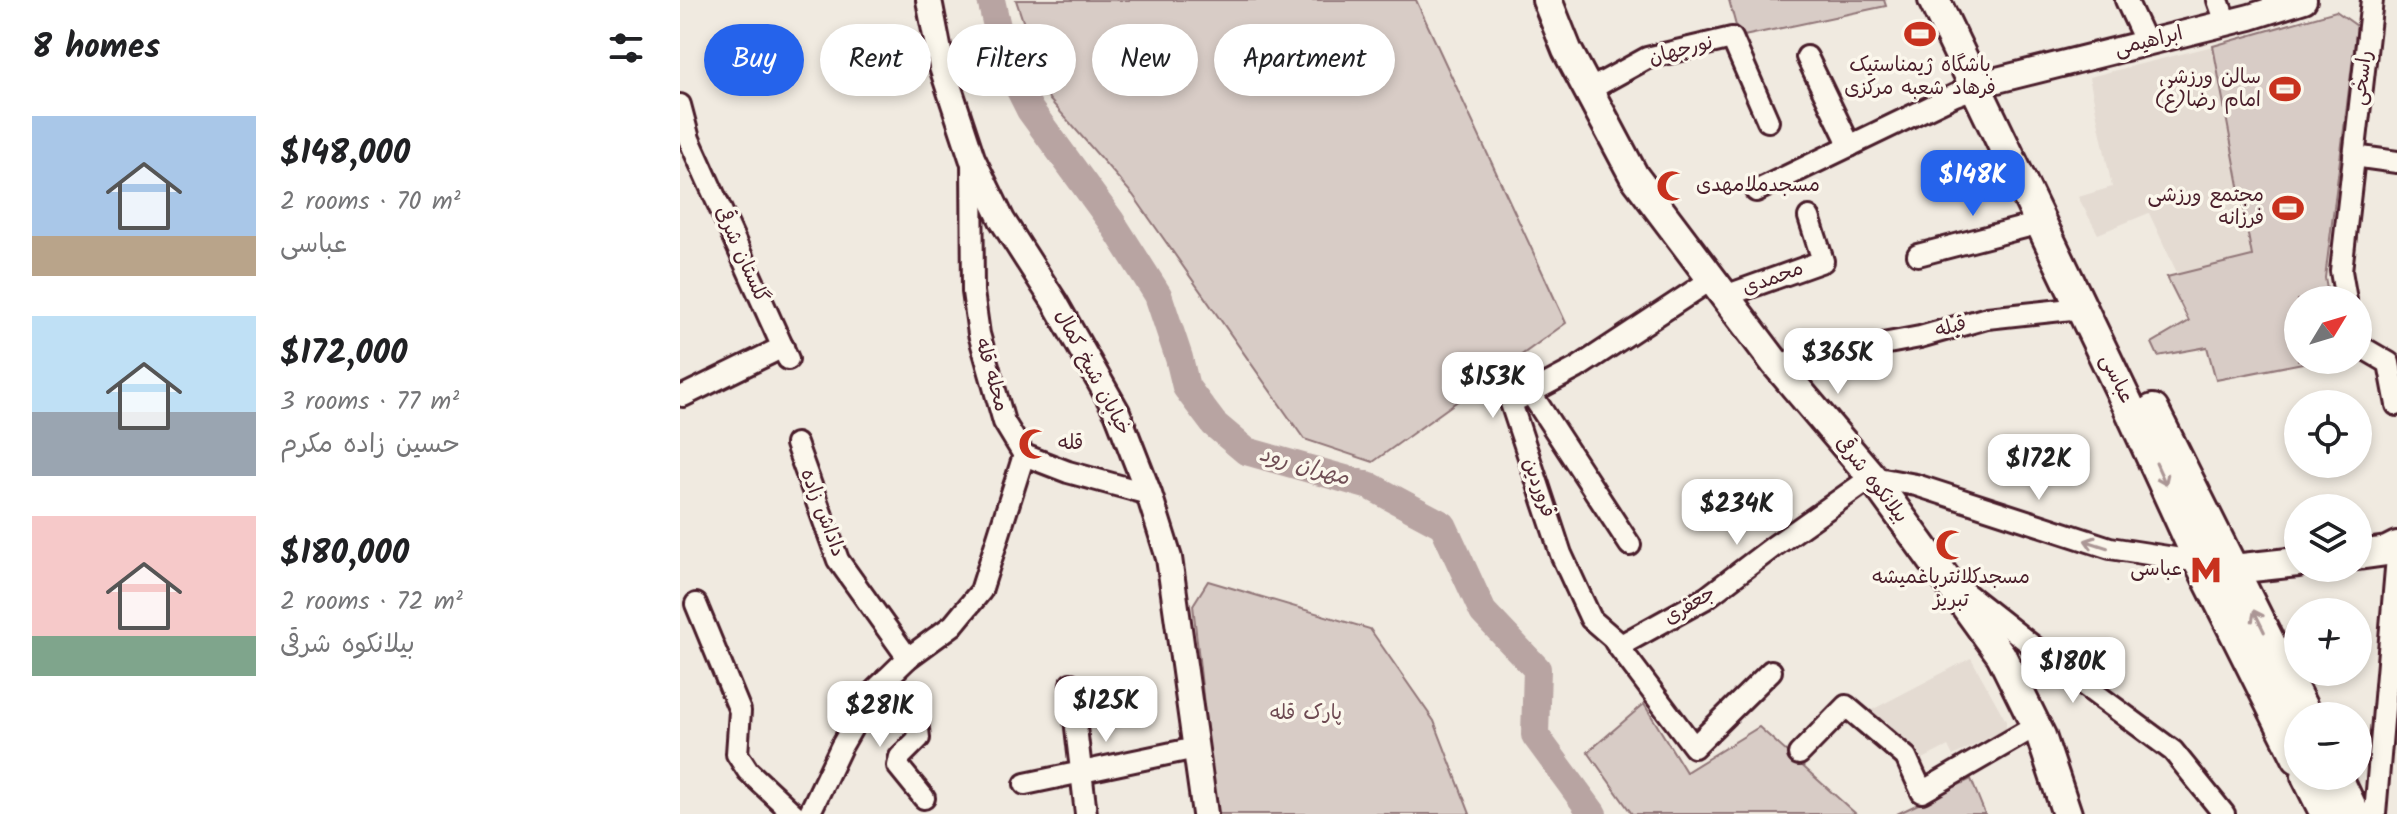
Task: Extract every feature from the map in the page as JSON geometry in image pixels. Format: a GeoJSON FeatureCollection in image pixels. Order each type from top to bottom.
{"type":"FeatureCollection","features":[{"type":"Feature","properties":{"kind":"main road","name":"بیلانکوه شرقی"},"geometry":{"type":"LineString","coordinates":[[1547,0],[1567,50],[1634,176],[1776,364],[1872,477],[2001,655],[2036,726],[2067,814]]}},
{"type":"Feature","properties":{"kind":"main road","name":"عباسى"},"geometry":{"type":"LineString","coordinates":[[1934,0],[1984,85],[2091,306],[2233,569],[2299,702]]}},
{"type":"Feature","properties":{"kind":"main road","name":"عباسى"},"geometry":{"type":"LineString","coordinates":[[1956,0],[1984,85],[2040,223],[2091,306],[2135,419],[2200,562],[2284,730]]}},
{"type":"Feature","properties":{"kind":"main road"},"geometry":{"type":"LineString","coordinates":[[2372,553],[2397,546]]}},
{"type":"Feature","properties":{"kind":"main road"},"geometry":{"type":"LineString","coordinates":[[2200,562],[2233,569],[2284,564]]}},
{"type":"Feature","properties":{"kind":"main road"},"geometry":{"type":"LineString","coordinates":[[2314,790],[2326,814]]}},
{"type":"Feature","properties":{"kind":"main road"},"geometry":{"type":"LineString","coordinates":[[2343,790],[2354,814]]}},
{"type":"Feature","properties":{"kind":"street","name":"خیابان شیخ کمال"},"geometry":{"type":"LineString","coordinates":[[929,0],[942,67],[972,158],[1002,220],[1054,301],[1117,412],[1149,494],[1169,558],[1205,814]]}},
{"type":"Feature","properties":{"kind":"street"},"geometry":{"type":"LineString","coordinates":[[2126,0],[2146,43]]}},
{"type":"Feature","properties":{"kind":"street"},"geometry":{"type":"LineString","coordinates":[[2218,0],[2226,23]]}},
{"type":"Feature","properties":{"kind":"street","name":"راسخی"},"geometry":{"type":"LineString","coordinates":[[2344,286],[2341,271],[2372,0]]}},
{"type":"Feature","properties":{"kind":"street","name":"ابراهیمی"},"geometry":{"type":"LineString","coordinates":[[1984,85],[2226,23],[2298,1]]}},
{"type":"Feature","properties":{"kind":"street","name":"نورجهان"},"geometry":{"type":"LineString","coordinates":[[1589,90],[1647,58],[1732,38],[1768,121]]}},
{"type":"Feature","properties":{"kind":"street"},"geometry":{"type":"LineString","coordinates":[[1807,57],[1850,146]]}},
{"type":"Feature","properties":{"kind":"street"},"geometry":{"type":"LineString","coordinates":[[1756,191],[1955,95],[1984,85]]}},
{"type":"Feature","properties":{"kind":"street","name":"گلستان شرقی"},"geometry":{"type":"LineString","coordinates":[[680,105],[689,139],[785,353],[683,396]]}},
{"type":"Feature","properties":{"kind":"street"},"geometry":{"type":"LineString","coordinates":[[2354,156],[2397,162]]}},
{"type":"Feature","properties":{"kind":"street","name":"محله قله"},"geometry":{"type":"LineString","coordinates":[[972,158],[973,292],[979,334],[1004,422],[1024,455]]}},
{"type":"Feature","properties":{"kind":"street","name":"محمدی"},"geometry":{"type":"LineString","coordinates":[[1718,288],[1823,261],[1809,217]]}},
{"type":"Feature","properties":{"kind":"street"},"geometry":{"type":"LineString","coordinates":[[1918,255],[2040,223]]}},
{"type":"Feature","properties":{"kind":"street"},"geometry":{"type":"LineString","coordinates":[[1630,545],[1530,392],[1718,288]]}},
{"type":"Feature","properties":{"kind":"street","name":"قبله"},"geometry":{"type":"LineString","coordinates":[[1776,364],[1920,337],[1987,318],[2091,306]]}},
{"type":"Feature","properties":{"kind":"street"},"geometry":{"type":"LineString","coordinates":[[2372,352],[2393,363],[2397,405]]}},
{"type":"Feature","properties":{"kind":"street","name":"فروردین"},"geometry":{"type":"LineString","coordinates":[[1530,392],[1511,403],[1561,554],[1591,619],[1618,644]]}},
{"type":"Feature","properties":{"kind":"street","name":"داداش زاده"},"geometry":{"type":"LineString","coordinates":[[796,444],[838,560],[908,658]]}},
{"type":"Feature","properties":{"kind":"street"},"geometry":{"type":"LineString","coordinates":[[809,814],[841,747],[872,693],[908,658],[953,625],[981,591],[1024,455],[1068,472],[1149,494]]}},
{"type":"Feature","properties":{"kind":"street"},"geometry":{"type":"LineString","coordinates":[[1872,477],[1916,485],[2110,548],[2200,562]]}},
{"type":"Feature","properties":{"kind":"street","name":"جعفری"},"geometry":{"type":"LineString","coordinates":[[1618,644],[1706,598],[1872,477]]}},
{"type":"Feature","properties":{"kind":"street"},"geometry":{"type":"LineString","coordinates":[[2375,814],[2397,557]]}},
{"type":"Feature","properties":{"kind":"street"},"geometry":{"type":"LineString","coordinates":[[1941,573],[2062,669],[2173,751],[2224,814]]}},
{"type":"Feature","properties":{"kind":"street"},"geometry":{"type":"LineString","coordinates":[[696,604],[740,711],[737,754],[748,771],[794,814]]}},
{"type":"Feature","properties":{"kind":"street"},"geometry":{"type":"LineString","coordinates":[[1618,644],[1694,747],[1771,671]]}},
{"type":"Feature","properties":{"kind":"street"},"geometry":{"type":"LineString","coordinates":[[886,679],[917,721],[919,738],[900,757],[898,766],[924,798]]}},
{"type":"Feature","properties":{"kind":"street"},"geometry":{"type":"LineString","coordinates":[[1071,684],[1086,814]]}},
{"type":"Feature","properties":{"kind":"street"},"geometry":{"type":"LineString","coordinates":[[1799,754],[1846,706],[1906,757],[1922,792],[2036,726]]}},
{"type":"Feature","properties":{"kind":"street"},"geometry":{"type":"LineString","coordinates":[[1025,784],[1196,748]]}},
{"type":"Feature","properties":{"kind":"shaded area"},"geometry":{"type":"Polygon","coordinates":[[[2213,46],[2253,257],[2178,275],[2149,213],[2098,234],[2078,197],[2112,187],[2089,77],[2213,46]]]}},
{"type":"Feature","properties":{"kind":"shaded area"},"geometry":{"type":"Polygon","coordinates":[[[1971,658],[2006,721],[2006,729],[1953,756],[1948,746],[1919,761],[1866,713],[1971,658]]]}},
{"type":"Feature","properties":{"kind":"green space"},"geometry":{"type":"Polygon","coordinates":[[[1016,0],[1416,0],[1566,323],[1373,462],[1304,439],[1133,195],[1049,99],[1048,96],[1076,96],[1076,24],[1024,24],[1016,0]]]}},
{"type":"Feature","properties":{"kind":"green space"},"geometry":{"type":"Polygon","coordinates":[[[1729,0],[1884,0],[1886,6],[1739,37],[1729,0]]]}},
{"type":"Feature","properties":{"kind":"green space"},"geometry":{"type":"Polygon","coordinates":[[[2336,11],[2357,26],[2326,286],[2284,286],[2284,367],[2216,380],[2207,347],[2158,356],[2152,343],[2189,321],[2167,277],[2252,256],[2213,46],[2336,11]]]}},
{"type":"Feature","properties":{"kind":"green space","name":"پارک قله"},"geometry":{"type":"Polygon","coordinates":[[[1208,581],[1370,629],[1434,721],[1470,814],[1216,814],[1193,605],[1208,581]]]}},
{"type":"Feature","properties":{"kind":"green space"},"geometry":{"type":"Polygon","coordinates":[[[1644,704],[1686,772],[1759,727],[1856,814],[1632,814],[1588,752],[1644,704]]]}},
{"type":"Feature","properties":{"kind":"green space"},"geometry":{"type":"Polygon","coordinates":[[[1971,779],[1985,814],[1897,814],[1971,779]]]}},
{"type":"Feature","properties":{"kind":"waterway","name":"مهران رود"},"geometry":{"type":"LineString","coordinates":[[991,0],[1004,58],[1030,110],[1111,221],[1158,295],[1186,387],[1214,424],[1246,451],[1370,486],[1443,525],[1483,612],[1537,669],[1535,735],[1593,814]]}},
{"type":"Feature","properties":{"kind":"place","name":"باشگاه ژیمناستیک فرهاد شعبه مرکزی"},"geometry":{"type":"Point","coordinates":[1920,34]}},
{"type":"Feature","properties":{"kind":"place","name":"سالن ورزشی امام رضا(ع)"},"geometry":{"type":"Point","coordinates":[2285,89]}},
{"type":"Feature","properties":{"kind":"place","name":"مسجدملامهدی"},"geometry":{"type":"Point","coordinates":[1672,186]}},
{"type":"Feature","properties":{"kind":"place","name":"مجتمع ورزشی فرزانه"},"geometry":{"type":"Point","coordinates":[2288,208]}},
{"type":"Feature","properties":{"kind":"place","name":"قله"},"geometry":{"type":"Point","coordinates":[1034,444]}},
{"type":"Feature","properties":{"kind":"place","name":"مسجدکلانترباغمیشه تبریز"},"geometry":{"type":"Point","coordinates":[1951,545]}},
{"type":"Feature","properties":{"kind":"place","name":"عباسی"},"geometry":{"type":"Point","coordinates":[2206,570]}}]}
